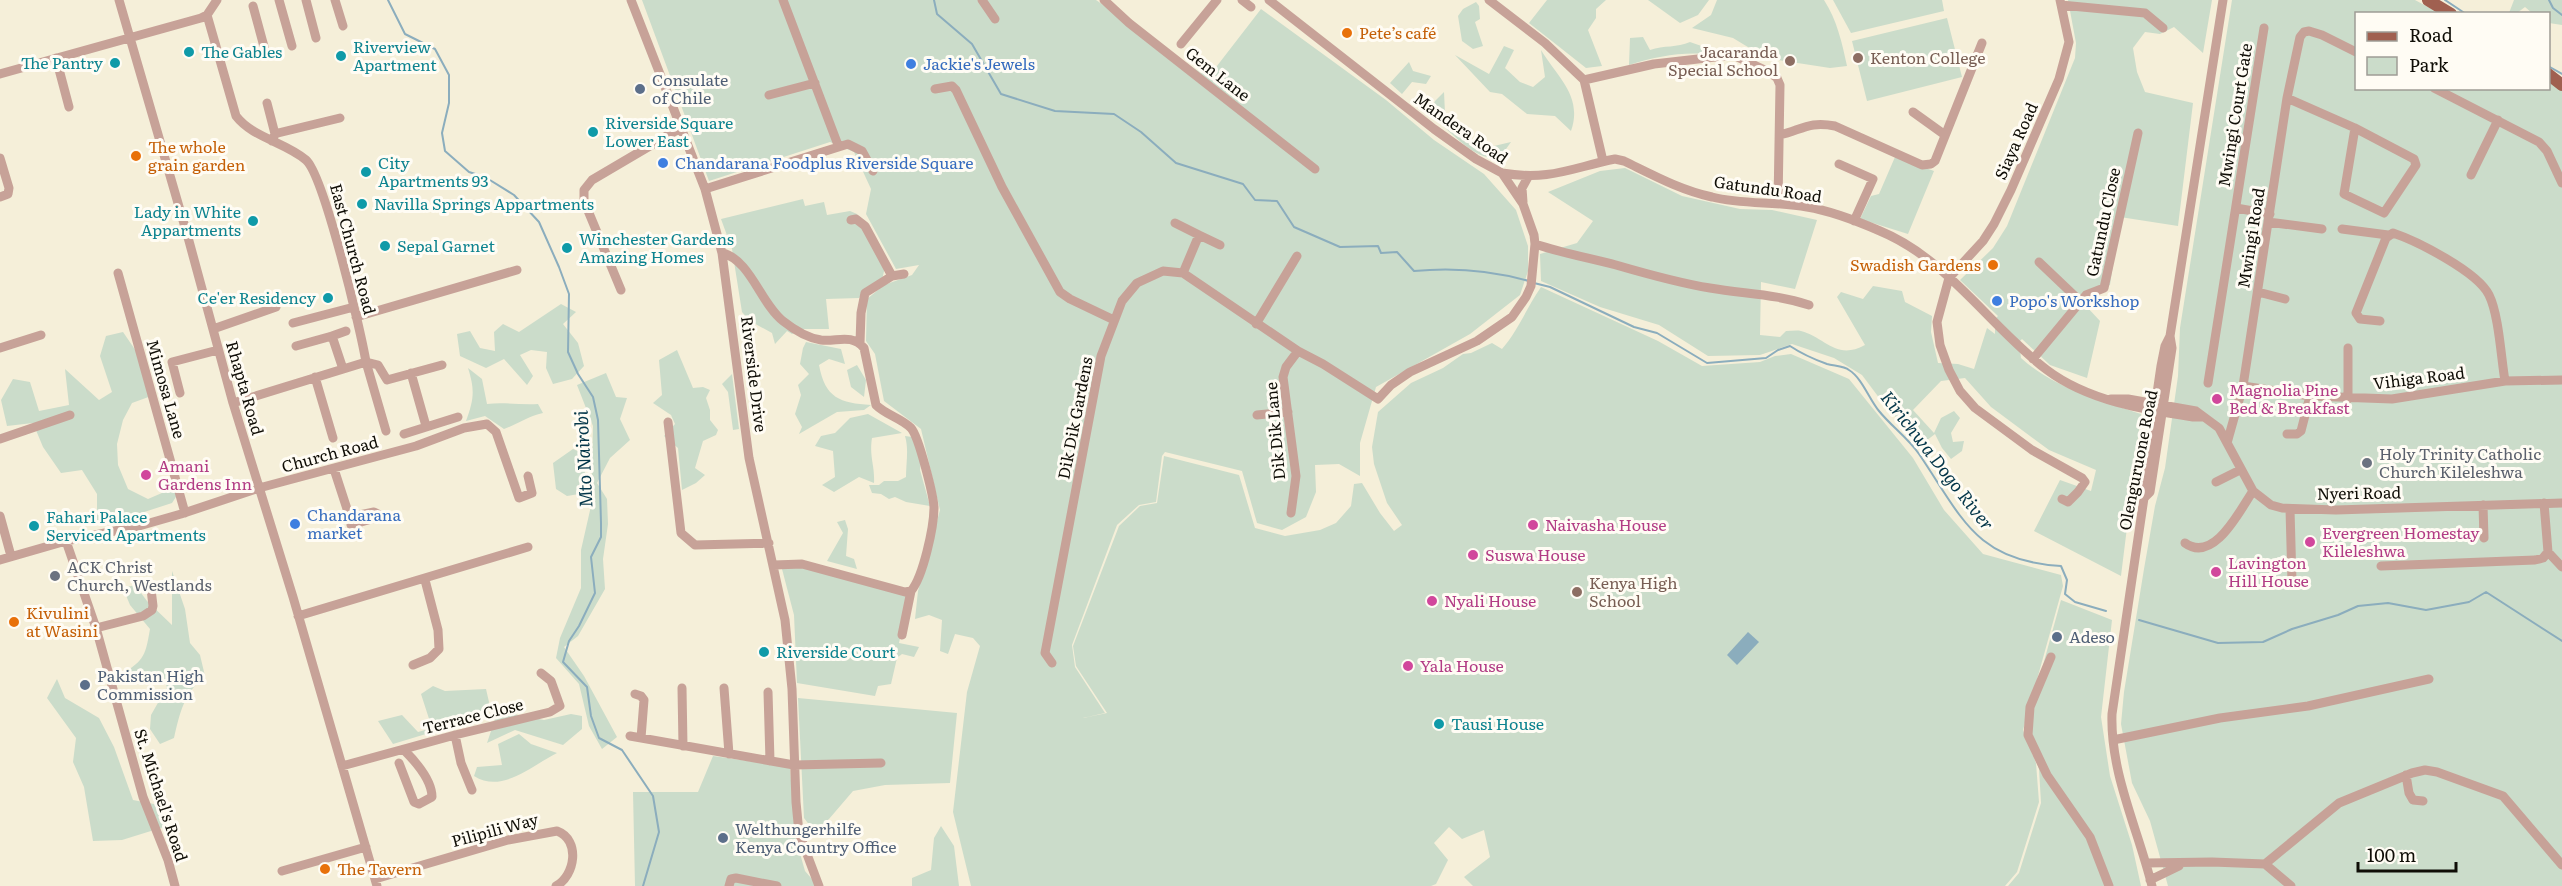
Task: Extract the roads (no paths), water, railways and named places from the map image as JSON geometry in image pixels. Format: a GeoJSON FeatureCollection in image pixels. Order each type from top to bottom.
{"type":"FeatureCollection","features":[{"type":"Feature","properties":{"kind":"main road"},"geometry":{"type":"LineString","coordinates":[[2428,0],[2448,12]]}},
{"type":"Feature","properties":{"kind":"main road"},"geometry":{"type":"LineString","coordinates":[[2554,76],[2562,86]]}},
{"type":"Feature","properties":{"kind":"street","name":"Rhapta Road"},"geometry":{"type":"LineString","coordinates":[[119,0],[233,403],[376,883]]}},
{"type":"Feature","properties":{"kind":"street"},"geometry":{"type":"LineString","coordinates":[[0,74],[207,15],[217,0]]}},
{"type":"Feature","properties":{"kind":"street"},"geometry":{"type":"LineString","coordinates":[[279,0],[292,46]]}},
{"type":"Feature","properties":{"kind":"street"},"geometry":{"type":"LineString","coordinates":[[306,0],[316,38]]}},
{"type":"Feature","properties":{"kind":"street"},"geometry":{"type":"LineString","coordinates":[[335,0],[343,26]]}},
{"type":"Feature","properties":{"kind":"street","name":"Riverside Drive"},"geometry":{"type":"LineString","coordinates":[[631,0],[705,189],[722,253],[749,458],[785,620],[792,689],[794,765],[800,833],[819,886]]}},
{"type":"Feature","properties":{"kind":"street"},"geometry":{"type":"LineString","coordinates":[[783,0],[838,145]]}},
{"type":"Feature","properties":{"kind":"street"},"geometry":{"type":"LineString","coordinates":[[982,0],[995,19]]}},
{"type":"Feature","properties":{"kind":"street","name":"Gem Lane"},"geometry":{"type":"LineString","coordinates":[[1104,0],[1129,23],[1315,169]]}},
{"type":"Feature","properties":{"kind":"street"},"geometry":{"type":"LineString","coordinates":[[1181,44],[1218,0]]}},
{"type":"Feature","properties":{"kind":"street"},"geometry":{"type":"LineString","coordinates":[[1242,0],[1251,7]]}},
{"type":"Feature","properties":{"kind":"street","name":"Mandera Road"},"geometry":{"type":"LineString","coordinates":[[1269,0],[1434,129],[1476,159],[1503,173],[1523,204],[1535,244],[1531,286],[1526,297],[1505,323],[1478,341],[1410,372],[1391,385],[1378,399],[1298,351]]}},
{"type":"Feature","properties":{"kind":"street"},"geometry":{"type":"LineString","coordinates":[[1489,0],[1545,43],[1584,80],[1595,118],[1603,161]]}},
{"type":"Feature","properties":{"kind":"street","name":"Olenguruone Road"},"geometry":{"type":"LineString","coordinates":[[2151,883],[2147,863],[2118,771],[2113,740],[2113,707],[2144,498],[2150,492],[2160,408],[2172,348],[2170,336],[2223,0]]}},
{"type":"Feature","properties":{"kind":"street"},"geometry":{"type":"LineString","coordinates":[[2060,2],[2145,13],[2163,28]]}},
{"type":"Feature","properties":{"kind":"street","name":"Siaya Road"},"geometry":{"type":"LineString","coordinates":[[1949,278],[1983,241],[1994,224],[2049,104],[2067,56],[2069,42],[2060,2]]}},
{"type":"Feature","properties":{"kind":"street"},"geometry":{"type":"LineString","coordinates":[[253,6],[266,54]]}},
{"type":"Feature","properties":{"kind":"street","name":"East Church Road"},"geometry":{"type":"LineString","coordinates":[[207,15],[236,116],[245,125],[273,138],[306,160],[315,171],[386,431]]}},
{"type":"Feature","properties":{"kind":"street","name":"Mwingi Court Gate"},"geometry":{"type":"LineString","coordinates":[[2208,383],[2264,28]]}},
{"type":"Feature","properties":{"kind":"street","name":"Mwingi Road"},"geometry":{"type":"LineString","coordinates":[[2227,443],[2243,386],[2287,98],[2300,37],[2304,32],[2313,32],[2355,52]]}},
{"type":"Feature","properties":{"kind":"street"},"geometry":{"type":"LineString","coordinates":[[1780,135],[1808,124],[1823,123],[1926,165],[1935,161],[1982,44]]}},
{"type":"Feature","properties":{"kind":"street"},"geometry":{"type":"LineString","coordinates":[[1584,80],[1654,64],[1733,55],[1753,63],[1778,80],[1780,135],[1778,203]]}},
{"type":"Feature","properties":{"kind":"street"},"geometry":{"type":"LineString","coordinates":[[56,58],[69,106]]}},
{"type":"Feature","properties":{"kind":"street"},"geometry":{"type":"LineString","coordinates":[[769,95],[815,83]]}},
{"type":"Feature","properties":{"kind":"street"},"geometry":{"type":"LineString","coordinates":[[935,89],[952,86],[956,90],[1002,186],[1060,292],[1114,320]]}},
{"type":"Feature","properties":{"kind":"street"},"geometry":{"type":"LineString","coordinates":[[2438,90],[2498,120],[2544,147],[2562,183]]}},
{"type":"Feature","properties":{"kind":"street"},"geometry":{"type":"LineString","coordinates":[[2287,98],[2355,128],[2416,162],[2409,177],[2384,213],[2344,194],[2355,128]]}},
{"type":"Feature","properties":{"kind":"street"},"geometry":{"type":"LineString","coordinates":[[267,103],[273,138],[340,118]]}},
{"type":"Feature","properties":{"kind":"street"},"geometry":{"type":"LineString","coordinates":[[1913,112],[1945,135]]}},
{"type":"Feature","properties":{"kind":"street"},"geometry":{"type":"LineString","coordinates":[[2471,175],[2498,120]]}},
{"type":"Feature","properties":{"kind":"street"},"geometry":{"type":"LineString","coordinates":[[621,290],[584,201],[584,190],[592,180],[682,128]]}},
{"type":"Feature","properties":{"kind":"street","name":"Gatundu Close"},"geometry":{"type":"LineString","coordinates":[[2032,358],[2086,295],[2102,290],[2106,285],[2138,132]]}},
{"type":"Feature","properties":{"kind":"street"},"geometry":{"type":"LineString","coordinates":[[705,189],[838,145],[855,146],[862,151],[873,171]]}},
{"type":"Feature","properties":{"kind":"street"},"geometry":{"type":"LineString","coordinates":[[0,158],[9,188],[8,194],[0,197]]}},
{"type":"Feature","properties":{"kind":"street","name":"Gatundu Road"},"geometry":{"type":"LineString","coordinates":[[1503,173],[1528,177],[1555,174],[1603,161],[1615,159],[1624,161],[1680,189],[1732,201],[1807,207],[1854,221],[1905,243],[1949,278]]}},
{"type":"Feature","properties":{"kind":"street"},"geometry":{"type":"LineString","coordinates":[[1839,164],[1873,179],[1854,221]]}},
{"type":"Feature","properties":{"kind":"street"},"geometry":{"type":"LineString","coordinates":[[1523,204],[1522,188],[1528,177]]}},
{"type":"Feature","properties":{"kind":"street","name":"Mwingi Court Gate"},"geometry":{"type":"LineString","coordinates":[[2236,208],[2269,218],[2322,229]]}},
{"type":"Feature","properties":{"kind":"street"},"geometry":{"type":"LineString","coordinates":[[850,220],[856,219],[865,226],[892,276]]}},
{"type":"Feature","properties":{"kind":"street"},"geometry":{"type":"LineString","coordinates":[[1175,223],[1220,245]]}},
{"type":"Feature","properties":{"kind":"street"},"geometry":{"type":"LineString","coordinates":[[2342,229],[2396,234],[2460,266],[2476,279],[2489,293],[2494,308],[2505,381]]}},
{"type":"Feature","properties":{"kind":"street"},"geometry":{"type":"LineString","coordinates":[[1199,235],[1183,273],[1298,351]]}},
{"type":"Feature","properties":{"kind":"street"},"geometry":{"type":"LineString","coordinates":[[2380,321],[2360,319],[2356,313],[2388,235]]}},
{"type":"Feature","properties":{"kind":"street"},"geometry":{"type":"LineString","coordinates":[[1535,244],[1566,255],[1694,286],[1761,293],[1809,305]]}},
{"type":"Feature","properties":{"kind":"street"},"geometry":{"type":"LineString","coordinates":[[722,253],[737,260],[771,308],[794,328],[820,340],[845,338],[860,343]]}},
{"type":"Feature","properties":{"kind":"street"},"geometry":{"type":"LineString","coordinates":[[1256,324],[1297,256]]}},
{"type":"Feature","properties":{"kind":"street"},"geometry":{"type":"LineString","coordinates":[[2039,262],[2080,301]]}},
{"type":"Feature","properties":{"kind":"street"},"geometry":{"type":"LineString","coordinates":[[293,324],[355,312],[517,270]]}},
{"type":"Feature","properties":{"kind":"street","name":"Dik Dik Gardens"},"geometry":{"type":"LineString","coordinates":[[1053,663],[1045,653],[1101,356],[1122,301],[1137,283],[1162,271],[1183,273]]}},
{"type":"Feature","properties":{"kind":"street","name":"Mimosa Lane"},"geometry":{"type":"LineString","coordinates":[[118,273],[185,513]]}},
{"type":"Feature","properties":{"kind":"street"},"geometry":{"type":"LineString","coordinates":[[902,635],[911,591],[917,582],[924,561],[933,515],[933,500],[916,436],[911,428],[876,405],[867,354],[860,343],[861,313],[865,292],[892,276],[904,274]]}},
{"type":"Feature","properties":{"kind":"street"},"geometry":{"type":"LineString","coordinates":[[1949,278],[1937,322],[1940,345],[1949,370],[1960,391],[1975,408],[2032,450],[2082,478],[2085,482],[2078,492],[2068,502],[2062,499]]}},
{"type":"Feature","properties":{"kind":"street","name":"Nyeri Road"},"geometry":{"type":"LineString","coordinates":[[1949,278],[2032,358],[2065,382],[2110,399],[2118,398],[2160,408],[2196,411],[2218,428],[2253,491],[2271,505],[2290,509],[2336,510],[2562,503]]}},
{"type":"Feature","properties":{"kind":"street"},"geometry":{"type":"LineString","coordinates":[[2258,292],[2285,298]]}},
{"type":"Feature","properties":{"kind":"street"},"geometry":{"type":"LineString","coordinates":[[213,329],[276,308]]}},
{"type":"Feature","properties":{"kind":"street"},"geometry":{"type":"LineString","coordinates":[[296,346],[346,332]]}},
{"type":"Feature","properties":{"kind":"street"},"geometry":{"type":"LineString","coordinates":[[0,348],[41,335]]}},
{"type":"Feature","properties":{"kind":"street"},"geometry":{"type":"LineString","coordinates":[[332,336],[343,369]]}},
{"type":"Feature","properties":{"kind":"street"},"geometry":{"type":"LineString","coordinates":[[2348,348],[2348,399]]}},
{"type":"Feature","properties":{"kind":"street"},"geometry":{"type":"LineString","coordinates":[[180,393],[172,362],[218,350]]}},
{"type":"Feature","properties":{"kind":"street","name":"Dik Dik Lane"},"geometry":{"type":"LineString","coordinates":[[1291,513],[1296,476],[1283,377],[1286,367],[1298,351]]}},
{"type":"Feature","properties":{"kind":"street"},"geometry":{"type":"LineString","coordinates":[[233,403],[366,362],[378,365],[387,380],[442,365]]}},
{"type":"Feature","properties":{"kind":"street"},"geometry":{"type":"LineString","coordinates":[[411,373],[426,426]]}},
{"type":"Feature","properties":{"kind":"street"},"geometry":{"type":"LineString","coordinates":[[315,377],[333,438]]}},
{"type":"Feature","properties":{"kind":"street","name":"Vihiga Road"},"geometry":{"type":"LineString","coordinates":[[2243,386],[2348,399],[2408,397],[2505,381],[2562,380]]}},
{"type":"Feature","properties":{"kind":"street"},"geometry":{"type":"LineString","coordinates":[[2288,434],[2297,434],[2301,431],[2310,396]]}},
{"type":"Feature","properties":{"kind":"street"},"geometry":{"type":"LineString","coordinates":[[1257,415],[1288,412]]}},
{"type":"Feature","properties":{"kind":"street"},"geometry":{"type":"LineString","coordinates":[[0,439],[70,415]]}},
{"type":"Feature","properties":{"kind":"street"},"geometry":{"type":"LineString","coordinates":[[404,434],[458,417]]}},
{"type":"Feature","properties":{"kind":"street"},"geometry":{"type":"LineString","coordinates":[[668,422],[681,533],[695,545],[769,543]]}},
{"type":"Feature","properties":{"kind":"street","name":"Church Road"},"geometry":{"type":"LineString","coordinates":[[0,560],[66,541],[139,526],[258,488],[334,469],[484,424],[491,426],[496,432],[519,498],[532,493],[528,476]]}},
{"type":"Feature","properties":{"kind":"street"},"geometry":{"type":"LineString","coordinates":[[334,469],[348,512],[354,516],[374,512],[378,514],[375,518],[351,525]]}},
{"type":"Feature","properties":{"kind":"street"},"geometry":{"type":"LineString","coordinates":[[2216,482],[2240,470]]}},
{"type":"Feature","properties":{"kind":"street"},"geometry":{"type":"LineString","coordinates":[[2185,543],[2199,547],[2213,544],[2227,529],[2253,491]]}},
{"type":"Feature","properties":{"kind":"street"},"geometry":{"type":"LineString","coordinates":[[2544,503],[2548,552],[2562,567]]}},
{"type":"Feature","properties":{"kind":"street"},"geometry":{"type":"LineString","coordinates":[[2483,505],[2484,538]]}},
{"type":"Feature","properties":{"kind":"street"},"geometry":{"type":"LineString","coordinates":[[2290,509],[2292,582]]}},
{"type":"Feature","properties":{"kind":"street"},"geometry":{"type":"LineString","coordinates":[[0,516],[11,556]]}},
{"type":"Feature","properties":{"kind":"street","name":"St. Michael's Road"},"geometry":{"type":"LineString","coordinates":[[66,541],[96,628],[140,788],[168,861],[175,886]]}},
{"type":"Feature","properties":{"kind":"street"},"geometry":{"type":"LineString","coordinates":[[298,616],[425,580],[528,547]]}},
{"type":"Feature","properties":{"kind":"street"},"geometry":{"type":"LineString","coordinates":[[2381,566],[2535,561],[2543,558],[2548,552]]}},
{"type":"Feature","properties":{"kind":"street"},"geometry":{"type":"LineString","coordinates":[[774,565],[801,564],[905,592],[911,591]]}},
{"type":"Feature","properties":{"kind":"street"},"geometry":{"type":"LineString","coordinates":[[413,665],[430,658],[439,649],[438,630],[425,580]]}},
{"type":"Feature","properties":{"kind":"street"},"geometry":{"type":"LineString","coordinates":[[96,628],[147,614],[153,606],[152,589]]}},
{"type":"Feature","properties":{"kind":"street"},"geometry":{"type":"LineString","coordinates":[[2051,657],[2030,707],[2028,735],[2047,775],[2090,837],[2109,886]]}},
{"type":"Feature","properties":{"kind":"street","name":"Terrace Close"},"geometry":{"type":"LineString","coordinates":[[342,766],[550,712],[560,706],[551,681],[542,673]]}},
{"type":"Feature","properties":{"kind":"street"},"geometry":{"type":"LineString","coordinates":[[2113,740],[2220,718],[2308,706],[2429,679]]}},
{"type":"Feature","properties":{"kind":"street"},"geometry":{"type":"LineString","coordinates":[[682,688],[683,746]]}},
{"type":"Feature","properties":{"kind":"street"},"geometry":{"type":"LineString","coordinates":[[724,688],[729,754]]}},
{"type":"Feature","properties":{"kind":"street"},"geometry":{"type":"LineString","coordinates":[[768,692],[770,761]]}},
{"type":"Feature","properties":{"kind":"street"},"geometry":{"type":"LineString","coordinates":[[635,694],[644,700],[641,738]]}},
{"type":"Feature","properties":{"kind":"street"},"geometry":{"type":"LineString","coordinates":[[455,735],[461,763],[472,790]]}},
{"type":"Feature","properties":{"kind":"street"},"geometry":{"type":"LineString","coordinates":[[630,736],[710,752],[794,765],[881,763]]}},
{"type":"Feature","properties":{"kind":"street","name":"Terrace Close"},"geometry":{"type":"LineString","coordinates":[[399,763],[414,802],[419,804],[432,797],[430,787],[421,770],[404,750]]}},
{"type":"Feature","properties":{"kind":"street"},"geometry":{"type":"LineString","coordinates":[[2265,864],[2339,803],[2419,771],[2437,772],[2503,796],[2562,865]]}},
{"type":"Feature","properties":{"kind":"street"},"geometry":{"type":"LineString","coordinates":[[2406,775],[2410,796],[2413,800],[2423,801]]}},
{"type":"Feature","properties":{"kind":"street","name":"Pilipili Way"},"geometry":{"type":"LineString","coordinates":[[376,883],[508,840],[557,831],[566,836],[571,846],[573,862],[567,876],[556,886]]}},
{"type":"Feature","properties":{"kind":"street"},"geometry":{"type":"LineString","coordinates":[[282,871],[366,847]]}},
{"type":"Feature","properties":{"kind":"street"},"geometry":{"type":"LineString","coordinates":[[2151,883],[2171,869],[2193,862]]}},
{"type":"Feature","properties":{"kind":"street"},"geometry":{"type":"LineString","coordinates":[[2147,863],[2265,864],[2291,886]]}},
{"type":"Feature","properties":{"kind":"street"},"geometry":{"type":"LineString","coordinates":[[729,886],[731,879],[736,878],[777,886]]}},
{"type":"Feature","properties":{"kind":"water"},"geometry":{"type":"Polygon","coordinates":[[[1748,632],[1759,642],[1737,665],[1727,655],[1748,632]]]}},
{"type":"Feature","properties":{"kind":"waterway","name":"Mto Nairobi"},"geometry":{"type":"LineString","coordinates":[[388,0],[405,34],[435,49],[449,75],[449,103],[442,133],[445,151],[469,172],[485,177],[514,195],[539,222],[569,294],[568,352],[578,374],[593,397],[598,420],[601,537],[591,557],[595,593],[569,641],[563,662],[587,687],[591,716],[599,738],[622,750],[653,796],[659,832],[643,886]]}},
{"type":"Feature","properties":{"kind":"waterway","name":"Kirichwa Dogo River"},"geometry":{"type":"LineString","coordinates":[[934,0],[937,14],[972,44],[1001,94],[1055,111],[1114,114],[1141,132],[1176,163],[1243,184],[1255,200],[1277,201],[1294,227],[1340,247],[1378,246],[1381,253],[1397,252],[1414,271],[1472,270],[1529,281]]}},
{"type":"Feature","properties":{"kind":"waterway"},"geometry":{"type":"LineString","coordinates":[[2445,0],[2463,12]]}},
{"type":"Feature","properties":{"kind":"waterway"},"geometry":{"type":"LineString","coordinates":[[2549,0],[2553,8],[2562,15]]}},
{"type":"Feature","properties":{"kind":"waterway"},"geometry":{"type":"LineString","coordinates":[[2550,67],[2562,74]]}},
{"type":"Feature","properties":{"kind":"waterway","name":"Kirichwa Dogo River"},"geometry":{"type":"LineString","coordinates":[[1534,283],[1550,287],[1634,327],[1657,333],[1707,363],[1766,358],[1790,346],[1817,360],[1847,369],[1858,378],[1879,411],[1915,448],[1960,516],[1974,532],[1990,545],[2009,555],[2032,562],[2061,566],[2067,580],[2065,594],[2075,602],[2106,611]]}},
{"type":"Feature","properties":{"kind":"waterway","name":"Kirichwa Dogo River"},"geometry":{"type":"LineString","coordinates":[[2139,620],[2218,643],[2263,642],[2292,629],[2338,615],[2358,606],[2388,603],[2426,610],[2469,602],[2486,592],[2562,641]]}},
{"type":"Feature","properties":{"kind":"place","name":"Pete’s café"},"geometry":{"type":"Point","coordinates":[1347,33]}},
{"type":"Feature","properties":{"kind":"place","name":"The Gables"},"geometry":{"type":"Point","coordinates":[189,52]}},
{"type":"Feature","properties":{"kind":"place","name":"Riverview Apartment"},"geometry":{"type":"Point","coordinates":[341,56]}},
{"type":"Feature","properties":{"kind":"place","name":"Kenton College"},"geometry":{"type":"Point","coordinates":[1858,58]}},
{"type":"Feature","properties":{"kind":"place","name":"Jacaranda Special School"},"geometry":{"type":"Point","coordinates":[1790,61]}},
{"type":"Feature","properties":{"kind":"place","name":"The Pantry"},"geometry":{"type":"Point","coordinates":[115,63]}},
{"type":"Feature","properties":{"kind":"place","name":"Jackie's Jewels"},"geometry":{"type":"Point","coordinates":[911,64]}},
{"type":"Feature","properties":{"kind":"place","name":"Consulate of Chile"},"geometry":{"type":"Point","coordinates":[640,89]}},
{"type":"Feature","properties":{"kind":"place","name":"Riverside Square Lower East"},"geometry":{"type":"Point","coordinates":[593,132]}},
{"type":"Feature","properties":{"kind":"place","name":"The whole grain garden"},"geometry":{"type":"Point","coordinates":[136,156]}},
{"type":"Feature","properties":{"kind":"place","name":"Chandarana Foodplus Riverside Square"},"geometry":{"type":"Point","coordinates":[663,163]}},
{"type":"Feature","properties":{"kind":"place","name":"City Apartments 93"},"geometry":{"type":"Point","coordinates":[366,172]}},
{"type":"Feature","properties":{"kind":"place","name":"Navilla Springs Appartments"},"geometry":{"type":"Point","coordinates":[362,204]}},
{"type":"Feature","properties":{"kind":"place","name":"Lady in White Appartments"},"geometry":{"type":"Point","coordinates":[253,221]}},
{"type":"Feature","properties":{"kind":"place","name":"Sepal Garnet"},"geometry":{"type":"Point","coordinates":[385,246]}},
{"type":"Feature","properties":{"kind":"place","name":"Winchester Gardens Amazing Homes"},"geometry":{"type":"Point","coordinates":[567,248]}},
{"type":"Feature","properties":{"kind":"place","name":"Swadish Gardens"},"geometry":{"type":"Point","coordinates":[1993,265]}},
{"type":"Feature","properties":{"kind":"place","name":"Ce'er Residency"},"geometry":{"type":"Point","coordinates":[328,298]}},
{"type":"Feature","properties":{"kind":"place","name":"Popo's Workshop"},"geometry":{"type":"Point","coordinates":[1997,301]}},
{"type":"Feature","properties":{"kind":"place","name":"Magnolia Pine Bed & Breakfast"},"geometry":{"type":"Point","coordinates":[2217,399]}},
{"type":"Feature","properties":{"kind":"place","name":"Holy Trinity Catholic Church Kileleshwa"},"geometry":{"type":"Point","coordinates":[2367,463]}},
{"type":"Feature","properties":{"kind":"place","name":"Amani Gardens Inn"},"geometry":{"type":"Point","coordinates":[146,475]}},
{"type":"Feature","properties":{"kind":"place","name":"Chandarana market"},"geometry":{"type":"Point","coordinates":[295,524]}},
{"type":"Feature","properties":{"kind":"place","name":"Naivasha House"},"geometry":{"type":"Point","coordinates":[1533,525]}},
{"type":"Feature","properties":{"kind":"place","name":"Fahari Palace Serviced Apartments"},"geometry":{"type":"Point","coordinates":[34,526]}},
{"type":"Feature","properties":{"kind":"place","name":"Evergreen Homestay Kileleshwa"},"geometry":{"type":"Point","coordinates":[2310,542]}},
{"type":"Feature","properties":{"kind":"place","name":"Suswa House"},"geometry":{"type":"Point","coordinates":[1473,555]}},
{"type":"Feature","properties":{"kind":"place","name":"Lavington Hill House"},"geometry":{"type":"Point","coordinates":[2216,572]}},
{"type":"Feature","properties":{"kind":"place","name":"ACK Christ Church, Westlands"},"geometry":{"type":"Point","coordinates":[55,576]}},
{"type":"Feature","properties":{"kind":"place","name":"Kenya High School"},"geometry":{"type":"Point","coordinates":[1577,592]}},
{"type":"Feature","properties":{"kind":"place","name":"Nyali House"},"geometry":{"type":"Point","coordinates":[1432,601]}},
{"type":"Feature","properties":{"kind":"place","name":"Kivulini at Wasini"},"geometry":{"type":"Point","coordinates":[14,622]}},
{"type":"Feature","properties":{"kind":"place","name":"Adeso"},"geometry":{"type":"Point","coordinates":[2057,637]}},
{"type":"Feature","properties":{"kind":"place","name":"Riverside Court"},"geometry":{"type":"Point","coordinates":[764,652]}},
{"type":"Feature","properties":{"kind":"place","name":"Yala House"},"geometry":{"type":"Point","coordinates":[1408,666]}},
{"type":"Feature","properties":{"kind":"place","name":"Pakistan High Commission"},"geometry":{"type":"Point","coordinates":[85,685]}},
{"type":"Feature","properties":{"kind":"place","name":"Tausi House"},"geometry":{"type":"Point","coordinates":[1439,724]}},
{"type":"Feature","properties":{"kind":"place","name":"Welthungerhilfe Kenya Country Office"},"geometry":{"type":"Point","coordinates":[723,838]}},
{"type":"Feature","properties":{"kind":"place","name":"The Tavern"},"geometry":{"type":"Point","coordinates":[325,869]}}]}
